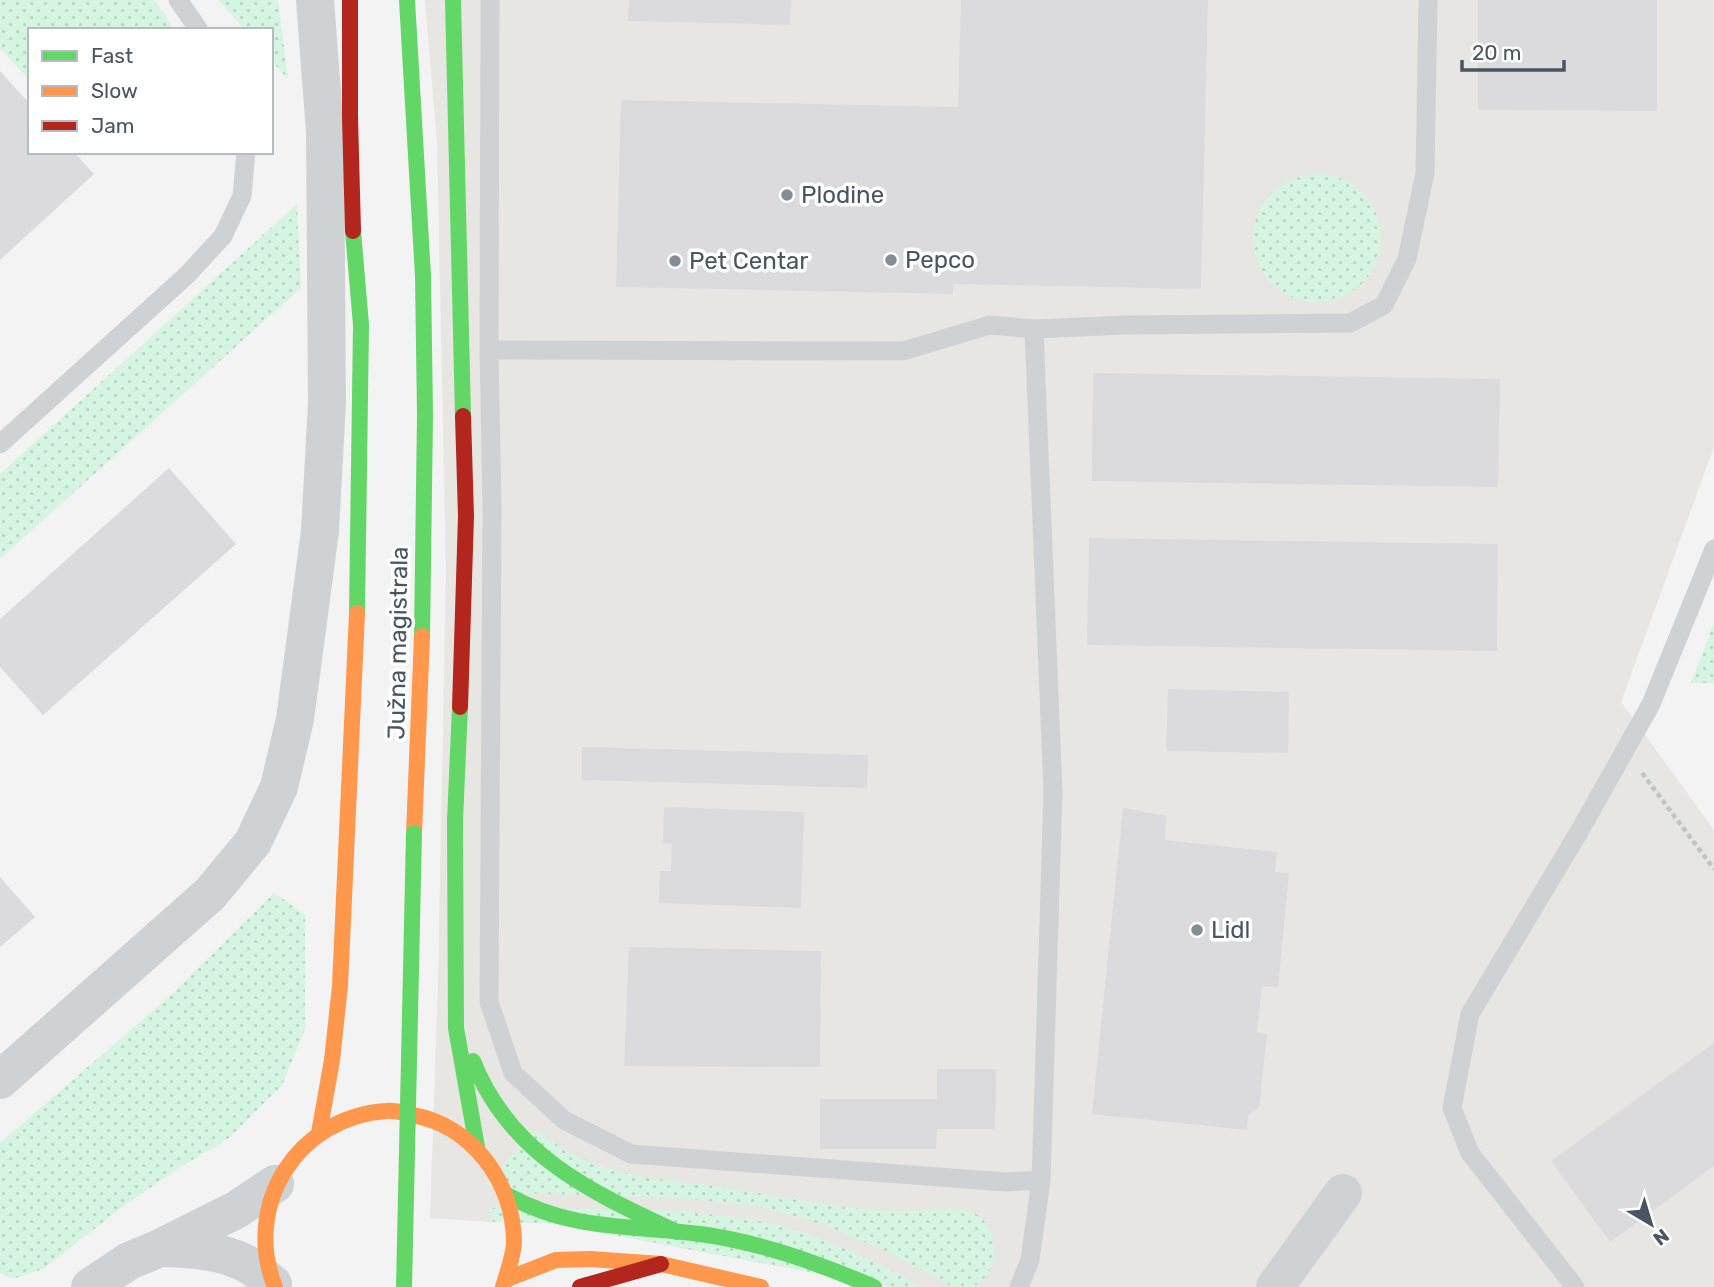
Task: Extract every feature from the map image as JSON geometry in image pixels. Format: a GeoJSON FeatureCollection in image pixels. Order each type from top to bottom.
{"type":"FeatureCollection","features":[{"type":"Feature","properties":{"kind":"main road"},"geometry":{"type":"LineString","coordinates":[[319,1133],[328,1098],[339,993],[352,752],[357,586],[361,321],[348,98],[350,0]]}},
{"type":"Feature","properties":{"kind":"main road","name":"Južna magistrala"},"geometry":{"type":"LineString","coordinates":[[404,1287],[414,833],[421,696],[425,393],[423,274],[407,0]]}},
{"type":"Feature","properties":{"kind":"main road"},"geometry":{"type":"LineString","coordinates":[[453,0],[466,516],[455,820],[456,1028],[463,1080],[477,1147]]}},
{"type":"Feature","properties":{"kind":"main road"},"geometry":{"type":"LineString","coordinates":[[456,1010],[478,1074],[491,1101],[525,1140],[588,1188],[677,1232]]}},
{"type":"Feature","properties":{"kind":"main road"},"geometry":{"type":"LineString","coordinates":[[274,1286],[265,1251],[265,1217],[275,1184],[294,1156],[319,1133],[350,1117],[384,1111],[418,1114],[450,1126],[477,1147],[490,1162],[508,1195],[513,1219],[512,1259],[505,1283]]}},
{"type":"Feature","properties":{"kind":"main road"},"geometry":{"type":"LineString","coordinates":[[508,1195],[523,1205],[560,1219],[608,1227],[700,1234],[758,1245],[874,1287]]}},
{"type":"Feature","properties":{"kind":"main road"},"geometry":{"type":"LineString","coordinates":[[505,1283],[556,1261],[590,1259],[660,1264],[761,1287]]}},
{"type":"Feature","properties":{"kind":"main road"},"geometry":{"type":"LineString","coordinates":[[580,1287],[660,1264]]}},
{"type":"Feature","properties":{"kind":"street"},"geometry":{"type":"LineString","coordinates":[[0,1080],[210,894],[253,842],[279,787],[295,719],[318,544],[327,402],[325,132],[315,0]]}},
{"type":"Feature","properties":{"kind":"street"},"geometry":{"type":"LineString","coordinates":[[90,1287],[129,1261],[236,1210],[275,1184]]}},
{"type":"Feature","properties":{"kind":"street"},"geometry":{"type":"LineString","coordinates":[[1275,1287],[1343,1193]]}},
{"type":"Feature","properties":{"kind":"street"},"geometry":{"type":"LineString","coordinates":[[160,1248],[186,1249],[225,1256],[250,1266],[274,1286]]}},
{"type":"Feature","properties":{"kind":"lane"},"geometry":{"type":"LineString","coordinates":[[178,0],[198,28]]}},
{"type":"Feature","properties":{"kind":"lane"},"geometry":{"type":"LineString","coordinates":[[490,0],[489,350],[492,507],[489,1002],[513,1073],[564,1120],[631,1154],[1006,1182],[1041,1180]]}},
{"type":"Feature","properties":{"kind":"lane"},"geometry":{"type":"LineString","coordinates":[[489,350],[903,351],[990,325],[1034,329],[1124,325],[1350,323],[1384,305],[1407,260],[1425,173],[1428,0]]}},
{"type":"Feature","properties":{"kind":"lane"},"geometry":{"type":"LineString","coordinates":[[0,444],[187,275],[223,236],[243,196],[246,154]]}},
{"type":"Feature","properties":{"kind":"lane"},"geometry":{"type":"LineString","coordinates":[[1019,1287],[1030,1261],[1041,1180],[1053,792],[1034,329]]}},
{"type":"Feature","properties":{"kind":"lane"},"geometry":{"type":"LineString","coordinates":[[1574,1287],[1470,1153],[1452,1108],[1470,1014],[1651,704],[1714,549]]}},
{"type":"Feature","properties":{"kind":"path"},"geometry":{"type":"LineString","coordinates":[[1625,750],[1714,869]]}},
{"type":"Feature","properties":{"kind":"shaded area"},"geometry":{"type":"Polygon","coordinates":[[[425,0],[1714,0],[1714,447],[1621,702],[1714,830],[1714,1287],[889,1287],[550,1223],[430,1218],[438,983],[446,572],[437,142],[425,0]]]}},
{"type":"Feature","properties":{"kind":"green space"},"geometry":{"type":"Polygon","coordinates":[[[0,0],[153,0],[172,28],[28,28],[28,79],[0,48],[0,0]]]}},
{"type":"Feature","properties":{"kind":"green space"},"geometry":{"type":"Polygon","coordinates":[[[218,0],[278,0],[288,79],[273,62],[273,28],[243,28],[218,0]]]}},
{"type":"Feature","properties":{"kind":"green space"},"geometry":{"type":"Polygon","coordinates":[[[1317,174],[1341,179],[1362,193],[1376,214],[1381,238],[1376,262],[1362,283],[1341,297],[1317,302],[1293,297],[1272,283],[1258,262],[1253,238],[1258,214],[1272,193],[1293,179],[1317,174]]]}},
{"type":"Feature","properties":{"kind":"green space"},"geometry":{"type":"Polygon","coordinates":[[[297,204],[301,288],[0,559],[0,474],[297,204]]]}},
{"type":"Feature","properties":{"kind":"green space"},"geometry":{"type":"Polygon","coordinates":[[[1714,623],[1714,683],[1691,683],[1714,623]]]}},
{"type":"Feature","properties":{"kind":"green space"},"geometry":{"type":"Polygon","coordinates":[[[274,893],[305,914],[305,1029],[282,1085],[229,1138],[125,1205],[43,1269],[13,1279],[0,1273],[0,1143],[170,996],[274,893]]]}},
{"type":"Feature","properties":{"kind":"green space"},"geometry":{"type":"Polygon","coordinates":[[[537,1130],[584,1159],[630,1174],[847,1207],[886,1211],[946,1210],[976,1214],[991,1233],[994,1249],[992,1265],[986,1276],[974,1287],[953,1287],[894,1255],[828,1226],[760,1206],[680,1198],[522,1193],[485,1184],[537,1130]]]}},
{"type":"Feature","properties":{"kind":"green space"},"geometry":{"type":"Polygon","coordinates":[[[490,1208],[641,1210],[754,1220],[822,1239],[921,1287],[889,1287],[550,1223],[491,1222],[490,1208]]]}},
{"type":"Feature","properties":{"kind":"building"},"geometry":{"type":"Polygon","coordinates":[[[629,0],[791,0],[790,25],[628,21],[629,0]]]}},
{"type":"Feature","properties":{"kind":"building"},"geometry":{"type":"Polygon","coordinates":[[[961,0],[1208,0],[1201,289],[953,284],[953,294],[616,287],[621,100],[958,107],[961,0]]]}},
{"type":"Feature","properties":{"kind":"building"},"geometry":{"type":"Polygon","coordinates":[[[1478,0],[1657,0],[1657,111],[1478,110],[1478,0]]]}},
{"type":"Feature","properties":{"kind":"building"},"geometry":{"type":"Polygon","coordinates":[[[0,71],[28,102],[28,154],[76,154],[94,174],[0,260],[0,71]]]}},
{"type":"Feature","properties":{"kind":"building"},"geometry":{"type":"Polygon","coordinates":[[[1093,373],[1500,379],[1498,487],[1092,481],[1093,373]]]}},
{"type":"Feature","properties":{"kind":"building"},"geometry":{"type":"Polygon","coordinates":[[[169,468],[236,544],[43,715],[0,667],[0,619],[169,468]]]}},
{"type":"Feature","properties":{"kind":"building"},"geometry":{"type":"Polygon","coordinates":[[[1089,538],[1498,544],[1497,651],[1087,645],[1089,538]]]}},
{"type":"Feature","properties":{"kind":"building"},"geometry":{"type":"Polygon","coordinates":[[[1168,689],[1289,692],[1288,753],[1166,751],[1168,689]]]}},
{"type":"Feature","properties":{"kind":"building"},"geometry":{"type":"Polygon","coordinates":[[[582,747],[868,755],[867,788],[582,780],[582,747]]]}},
{"type":"Feature","properties":{"kind":"building"},"geometry":{"type":"Polygon","coordinates":[[[664,807],[804,812],[801,908],[659,903],[660,871],[671,871],[672,844],[663,843],[664,807]]]}},
{"type":"Feature","properties":{"kind":"building","name":"Lidl"},"geometry":{"type":"Polygon","coordinates":[[[1123,808],[1166,816],[1165,840],[1277,852],[1275,872],[1289,873],[1278,987],[1262,986],[1257,1032],[1267,1034],[1259,1108],[1248,1115],[1247,1130],[1092,1114],[1123,808]]]}},
{"type":"Feature","properties":{"kind":"building"},"geometry":{"type":"Polygon","coordinates":[[[0,877],[35,917],[0,947],[0,877]]]}},
{"type":"Feature","properties":{"kind":"building"},"geometry":{"type":"Polygon","coordinates":[[[629,947],[821,951],[820,1067],[624,1066],[629,947]]]}},
{"type":"Feature","properties":{"kind":"building"},"geometry":{"type":"Polygon","coordinates":[[[1714,1043],[1714,1166],[1610,1242],[1551,1161],[1714,1043]]]}},
{"type":"Feature","properties":{"kind":"building"},"geometry":{"type":"Polygon","coordinates":[[[937,1069],[996,1069],[995,1129],[937,1129],[936,1149],[820,1149],[820,1099],[937,1099],[937,1069]]]}},
{"type":"Feature","properties":{"kind":"traffic: fast"},"geometry":{"type":"LineString","coordinates":[[407,0],[423,276],[425,415],[422,636]]}},
{"type":"Feature","properties":{"kind":"traffic: fast"},"geometry":{"type":"LineString","coordinates":[[453,0],[463,416]]}},
{"type":"Feature","properties":{"kind":"traffic: fast"},"geometry":{"type":"LineString","coordinates":[[353,231],[361,325],[357,613]]}},
{"type":"Feature","properties":{"kind":"traffic: fast"},"geometry":{"type":"LineString","coordinates":[[460,707],[455,820],[456,1028],[477,1147]]}},
{"type":"Feature","properties":{"kind":"traffic: fast"},"geometry":{"type":"LineString","coordinates":[[404,1287],[414,833]]}},
{"type":"Feature","properties":{"kind":"traffic: fast"},"geometry":{"type":"LineString","coordinates":[[473,1061],[489,1094],[508,1122],[531,1146],[584,1185],[677,1232]]}},
{"type":"Feature","properties":{"kind":"traffic: fast"},"geometry":{"type":"LineString","coordinates":[[507,1195],[531,1207],[578,1221],[700,1234],[745,1242],[810,1262],[874,1287]]}},
{"type":"Feature","properties":{"kind":"traffic: slow"},"geometry":{"type":"LineString","coordinates":[[319,1133],[332,1060],[340,986],[357,613]]}},
{"type":"Feature","properties":{"kind":"traffic: slow"},"geometry":{"type":"LineString","coordinates":[[414,833],[422,636]]}},
{"type":"Feature","properties":{"kind":"traffic: slow"},"geometry":{"type":"LineString","coordinates":[[275,1287],[267,1256],[266,1225],[272,1196],[285,1170],[304,1147],[327,1129],[355,1117],[389,1111],[434,1121],[453,1131],[485,1160],[497,1178],[512,1219],[514,1241],[503,1287]]}},
{"type":"Feature","properties":{"kind":"traffic: slow"},"geometry":{"type":"LineString","coordinates":[[507,1279],[556,1260],[590,1259],[661,1264],[761,1287]]}},
{"type":"Feature","properties":{"kind":"traffic: jam"},"geometry":{"type":"LineString","coordinates":[[350,0],[353,231]]}},
{"type":"Feature","properties":{"kind":"traffic: jam"},"geometry":{"type":"LineString","coordinates":[[460,707],[466,516],[463,416]]}},
{"type":"Feature","properties":{"kind":"traffic: jam"},"geometry":{"type":"LineString","coordinates":[[580,1287],[661,1264]]}},
{"type":"Feature","properties":{"kind":"place","name":"Plodine"},"geometry":{"type":"Point","coordinates":[787,195]}},
{"type":"Feature","properties":{"kind":"place","name":"Pepco"},"geometry":{"type":"Point","coordinates":[891,260]}},
{"type":"Feature","properties":{"kind":"place","name":"Pet Centar"},"geometry":{"type":"Point","coordinates":[675,261]}},
{"type":"Feature","properties":{"kind":"place","name":"Lidl"},"geometry":{"type":"Point","coordinates":[1197,930]}}]}
